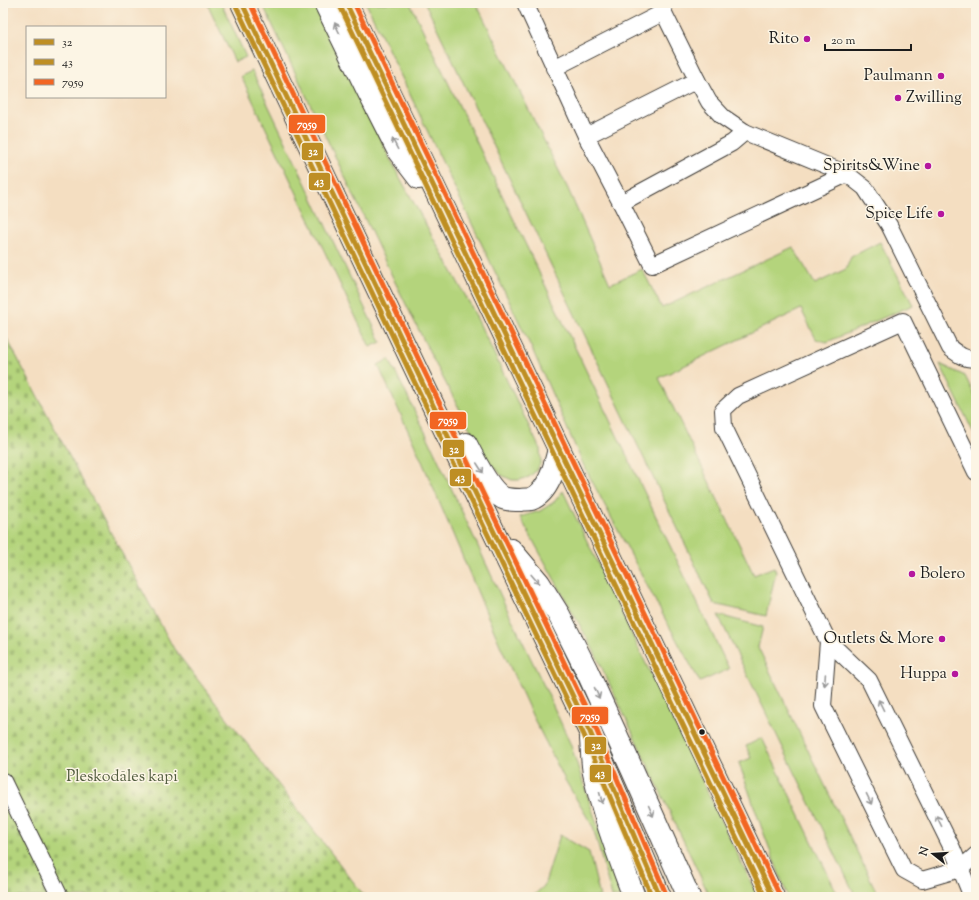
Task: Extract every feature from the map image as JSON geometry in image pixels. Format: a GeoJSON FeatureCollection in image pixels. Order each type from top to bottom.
{"type":"FeatureCollection","features":[{"type":"Feature","properties":{"kind":"main road"},"geometry":{"type":"LineString","coordinates":[[242,3],[590,732],[660,897]]}},
{"type":"Feature","properties":{"kind":"main road"},"geometry":{"type":"LineString","coordinates":[[325,3],[399,152],[450,221]]}},
{"type":"Feature","properties":{"kind":"main road"},"geometry":{"type":"LineString","coordinates":[[346,3],[773,897]]}},
{"type":"Feature","properties":{"kind":"main road"},"geometry":{"type":"LineString","coordinates":[[420,378],[448,408],[477,465],[494,489],[504,498],[517,500],[531,499],[541,492],[550,478],[555,466],[559,449]]}},
{"type":"Feature","properties":{"kind":"main road"},"geometry":{"type":"LineString","coordinates":[[492,528],[539,583],[559,615],[610,720],[689,897]]}},
{"type":"Feature","properties":{"kind":"main road"},"geometry":{"type":"LineString","coordinates":[[590,732],[594,772],[602,805],[634,897]]}},
{"type":"Feature","properties":{"kind":"lane"},"geometry":{"type":"LineString","coordinates":[[528,4],[554,68],[586,136],[652,265],[847,174]]}},
{"type":"Feature","properties":{"kind":"lane"},"geometry":{"type":"LineString","coordinates":[[554,68],[662,8],[709,102],[724,117],[745,132],[847,174],[865,188],[889,225],[950,348],[961,356],[976,359]]}},
{"type":"Feature","properties":{"kind":"lane"},"geometry":{"type":"LineString","coordinates":[[586,136],[697,80]]}},
{"type":"Feature","properties":{"kind":"lane"},"geometry":{"type":"LineString","coordinates":[[621,203],[732,143],[745,132]]}},
{"type":"Feature","properties":{"kind":"lane"},"geometry":{"type":"LineString","coordinates":[[972,897],[952,848],[869,680],[828,641],[724,427],[723,410],[738,396],[903,321],[976,472]]}},
{"type":"Feature","properties":{"kind":"lane"},"geometry":{"type":"LineString","coordinates":[[828,641],[823,706],[904,870],[922,880],[960,869],[976,855]]}},
{"type":"Feature","properties":{"kind":"lane"},"geometry":{"type":"LineString","coordinates":[[3,780],[60,897]]}},
{"type":"Feature","properties":{"kind":"green space"},"geometry":{"type":"Polygon","coordinates":[[[207,3],[221,3],[246,57],[235,62],[207,3]]]}},
{"type":"Feature","properties":{"kind":"green space"},"geometry":{"type":"Polygon","coordinates":[[[262,3],[315,3],[394,167],[470,304],[540,449],[541,462],[537,470],[529,477],[519,480],[512,480],[501,475],[492,465],[475,438],[434,361],[395,282],[262,3]]]}},
{"type":"Feature","properties":{"kind":"green space"},"geometry":{"type":"Polygon","coordinates":[[[366,3],[410,3],[729,669],[700,682],[658,606],[583,464],[533,351],[366,3]]]}},
{"type":"Feature","properties":{"kind":"green space"},"geometry":{"type":"Polygon","coordinates":[[[425,3],[476,3],[568,189],[610,284],[642,269],[662,308],[793,247],[815,284],[846,269],[851,257],[880,242],[913,305],[827,342],[816,339],[801,309],[659,378],[754,575],[774,567],[776,572],[766,616],[714,604],[425,3]]]}},
{"type":"Feature","properties":{"kind":"green space"},"geometry":{"type":"Polygon","coordinates":[[[252,71],[381,342],[370,347],[241,76],[252,71]]]}},
{"type":"Feature","properties":{"kind":"green space","name":"Pleskodāles kapi"},"geometry":{"type":"Polygon","coordinates":[[[3,331],[174,649],[365,897],[3,897],[3,331]]]}},
{"type":"Feature","properties":{"kind":"green space"},"geometry":{"type":"Polygon","coordinates":[[[389,359],[430,442],[570,743],[623,897],[612,897],[593,827],[565,780],[533,717],[500,645],[421,459],[378,365],[389,359]]]}},
{"type":"Feature","properties":{"kind":"green space"},"geometry":{"type":"Polygon","coordinates":[[[940,364],[965,376],[976,398],[976,438],[940,364]]]}},
{"type":"Feature","properties":{"kind":"green space"},"geometry":{"type":"Polygon","coordinates":[[[563,491],[758,897],[710,897],[594,651],[520,517],[540,511],[554,502],[563,491]]]}},
{"type":"Feature","properties":{"kind":"green space"},"geometry":{"type":"Polygon","coordinates":[[[718,615],[763,627],[758,647],[879,897],[856,897],[718,615]]]}},
{"type":"Feature","properties":{"kind":"green space"},"geometry":{"type":"Polygon","coordinates":[[[762,738],[839,897],[788,897],[739,763],[751,758],[746,746],[762,738]]]}},
{"type":"Feature","properties":{"kind":"green space"},"geometry":{"type":"Polygon","coordinates":[[[560,835],[589,852],[600,897],[532,897],[544,886],[560,835]]]}},
{"type":"Feature","properties":{"kind":"transit line","name":"32"},"geometry":{"type":"LineString","coordinates":[[242,3],[590,732],[660,897]]}},
{"type":"Feature","properties":{"kind":"transit line","name":"7959"},"geometry":{"type":"LineString","coordinates":[[250,3],[596,729],[666,894]]}},
{"type":"Feature","properties":{"kind":"transit line","name":"32"},"geometry":{"type":"LineString","coordinates":[[346,3],[773,897]]}},
{"type":"Feature","properties":{"kind":"transit line","name":"7959"},"geometry":{"type":"LineString","coordinates":[[354,3],[779,894]]}},
{"type":"Feature","properties":{"kind":"transit line","name":"43"},"geometry":{"type":"LineString","coordinates":[[236,6],[584,735],[652,897]]}},
{"type":"Feature","properties":{"kind":"transit line","name":"43"},"geometry":{"type":"LineString","coordinates":[[340,6],[765,897]]}},
{"type":"Feature","properties":{"kind":"place","name":"Rito"},"geometry":{"type":"Point","coordinates":[807,39]}},
{"type":"Feature","properties":{"kind":"place","name":"Paulmann"},"geometry":{"type":"Point","coordinates":[941,76]}},
{"type":"Feature","properties":{"kind":"place","name":"Zwilling"},"geometry":{"type":"Point","coordinates":[898,98]}},
{"type":"Feature","properties":{"kind":"place","name":"Spirits&Wine"},"geometry":{"type":"Point","coordinates":[928,166]}},
{"type":"Feature","properties":{"kind":"place","name":"Spice Life"},"geometry":{"type":"Point","coordinates":[941,214]}},
{"type":"Feature","properties":{"kind":"place","name":"Bolero"},"geometry":{"type":"Point","coordinates":[912,574]}},
{"type":"Feature","properties":{"kind":"place","name":"Outlets & More"},"geometry":{"type":"Point","coordinates":[942,639]}},
{"type":"Feature","properties":{"kind":"place","name":"Huppa"},"geometry":{"type":"Point","coordinates":[955,674]}}]}
